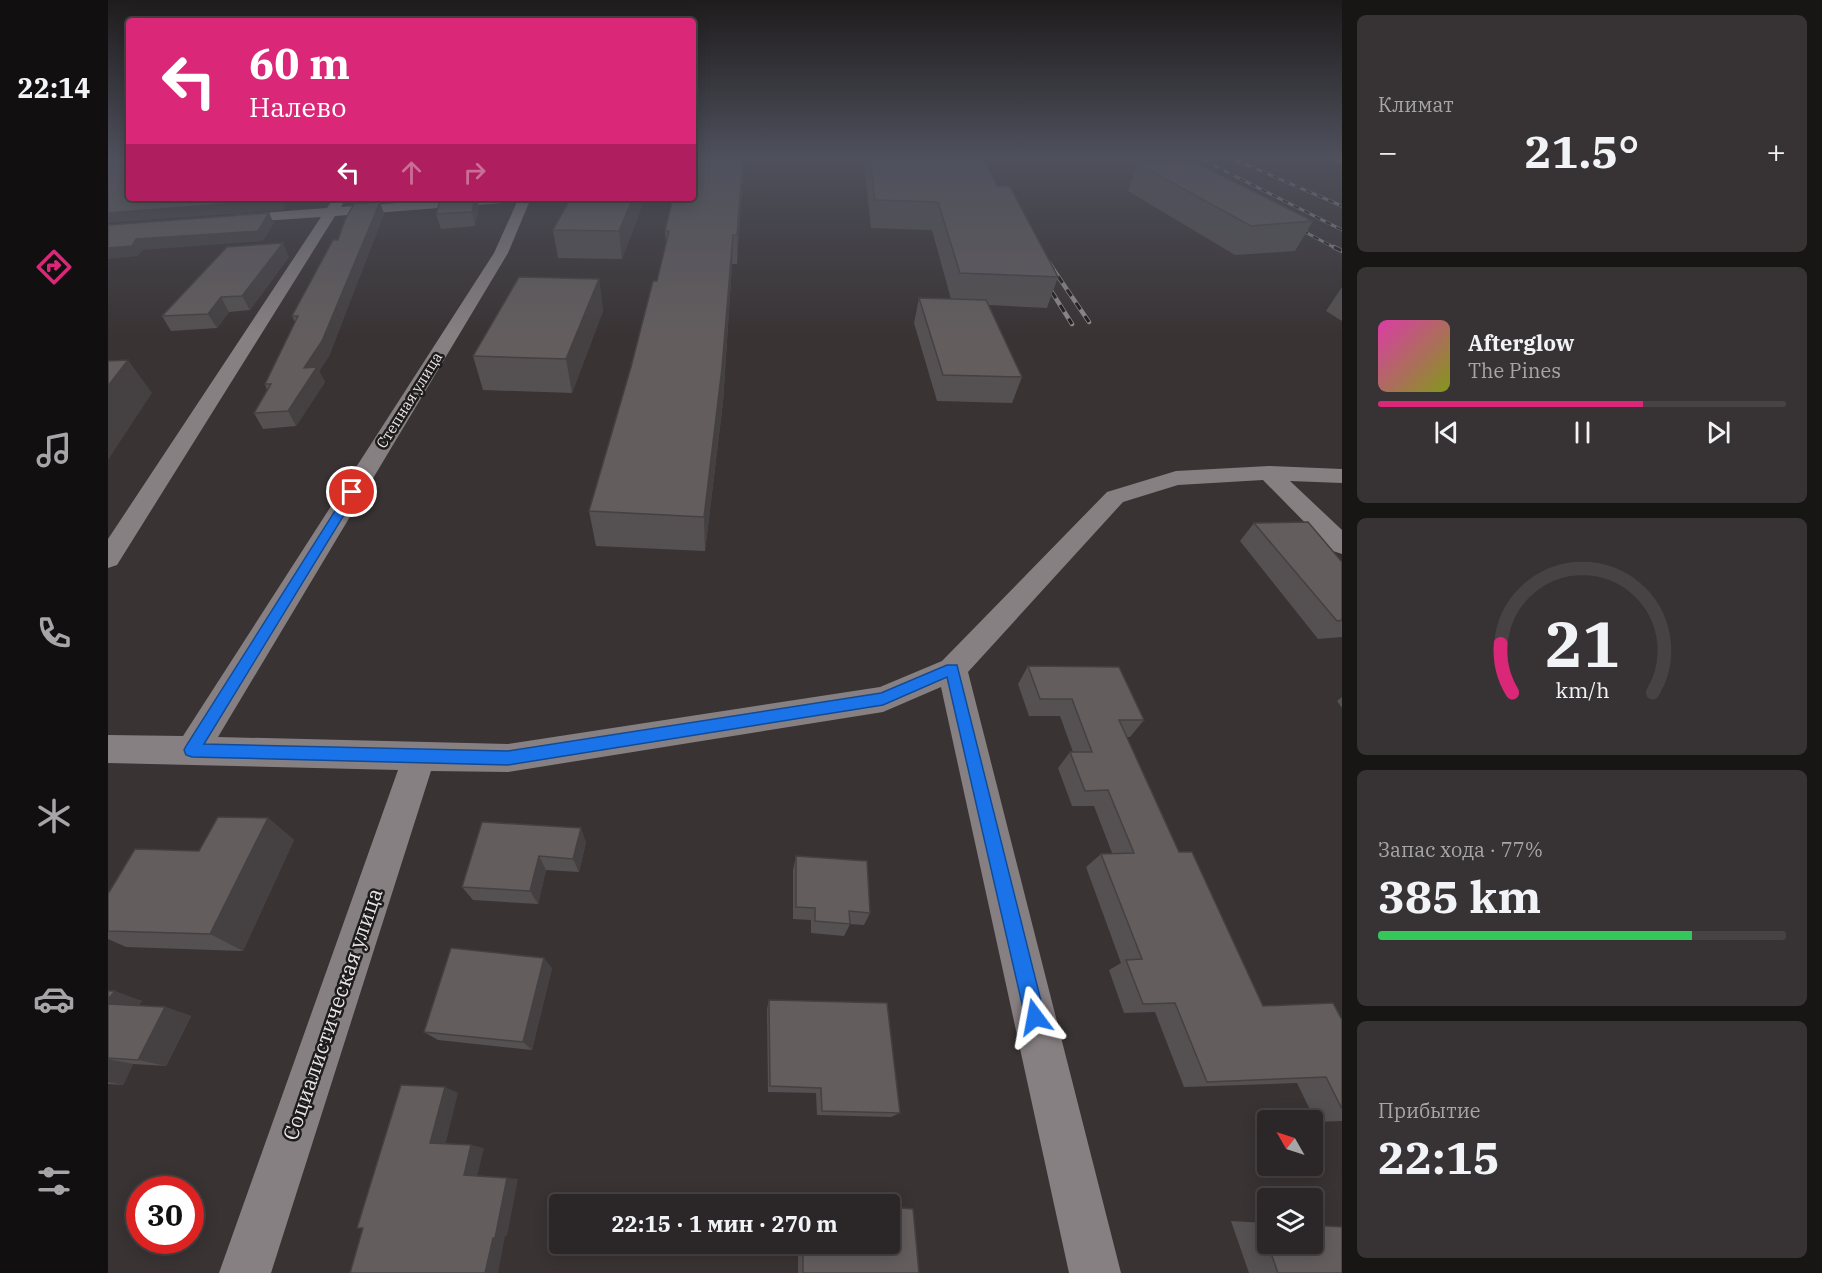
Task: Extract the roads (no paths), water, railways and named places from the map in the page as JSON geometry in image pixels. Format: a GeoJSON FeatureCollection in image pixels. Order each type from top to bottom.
{"type":"FeatureCollection","features":[{"type":"Feature","properties":{"kind":"street"},"geometry":{"type":"LineString","coordinates":[[224,220],[250,216]]}},
{"type":"Feature","properties":{"kind":"street"},"geometry":{"type":"LineString","coordinates":[[108,559],[327,216]]}},
{"type":"Feature","properties":{"kind":"street","name":"Степная улица"},"geometry":{"type":"LineString","coordinates":[[192,750],[501,253],[516,216]]}},
{"type":"Feature","properties":{"kind":"street"},"geometry":{"type":"LineString","coordinates":[[108,748],[508,758],[883,699],[952,669],[1115,497],[1176,478],[1269,473],[1342,476]]}},
{"type":"Feature","properties":{"kind":"street"},"geometry":{"type":"LineString","coordinates":[[1269,473],[1342,545]]}},
{"type":"Feature","properties":{"kind":"street"},"geometry":{"type":"LineString","coordinates":[[952,669],[1095,1273]]}},
{"type":"Feature","properties":{"kind":"street","name":"Социалистическая улица"},"geometry":{"type":"LineString","coordinates":[[245,1273],[419,756]]}},
{"type":"Feature","properties":{"kind":"railway"},"geometry":{"type":"LineString","coordinates":[[1315,216],[1342,230]]}},
{"type":"Feature","properties":{"kind":"railway"},"geometry":{"type":"LineString","coordinates":[[1292,225],[1337,249]]}},
{"type":"Feature","properties":{"kind":"railway"},"geometry":{"type":"LineString","coordinates":[[1334,247],[1342,251]]}},
{"type":"Feature","properties":{"kind":"railway"},"geometry":{"type":"LineString","coordinates":[[1049,263],[1089,322]]}},
{"type":"Feature","properties":{"kind":"railway"},"geometry":{"type":"LineString","coordinates":[[1043,278],[1072,324]]}}]}
